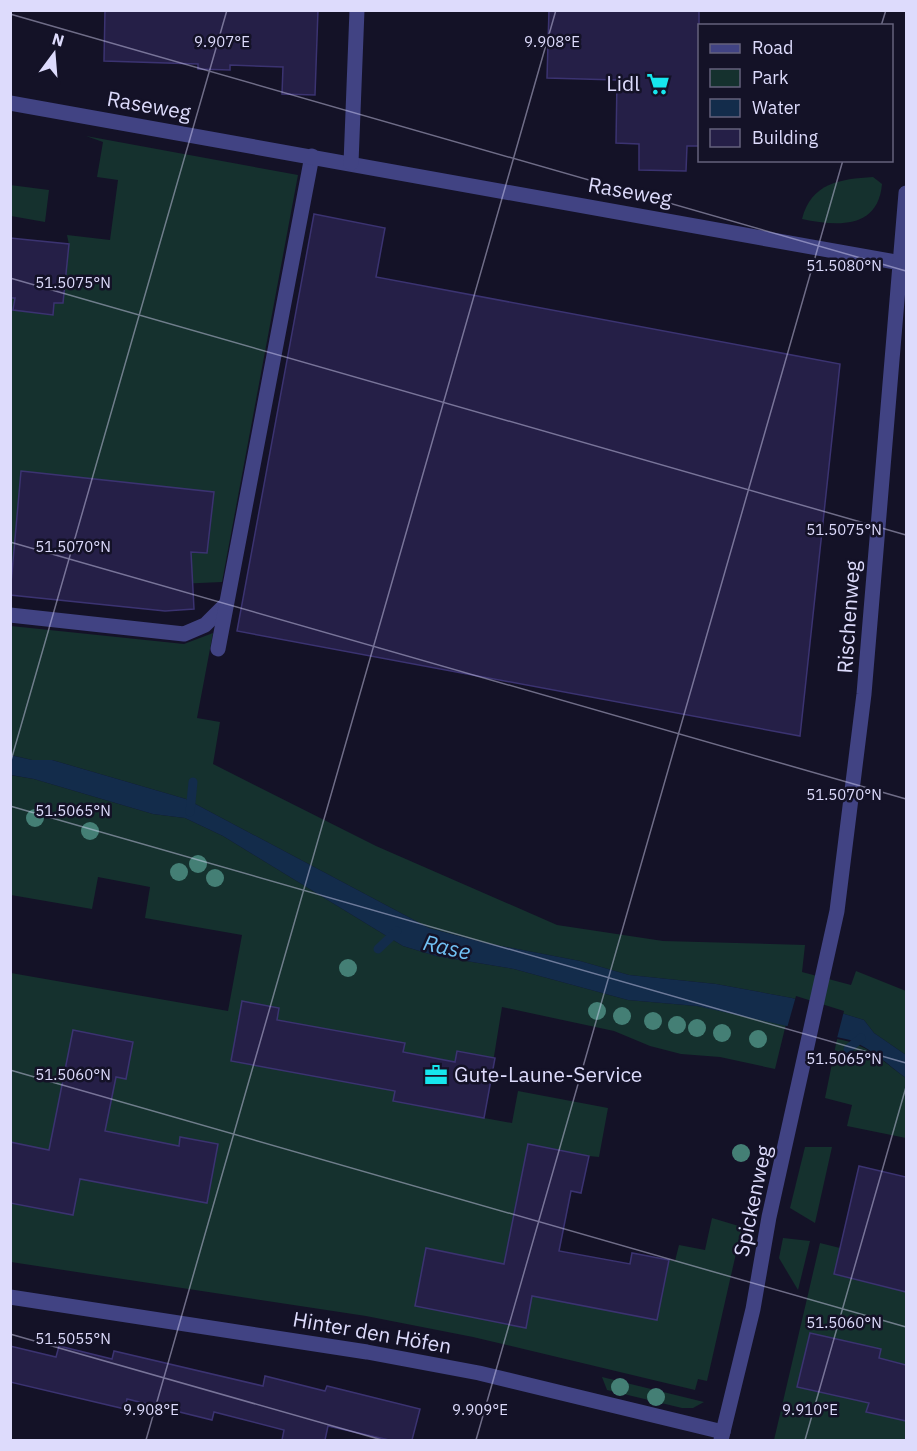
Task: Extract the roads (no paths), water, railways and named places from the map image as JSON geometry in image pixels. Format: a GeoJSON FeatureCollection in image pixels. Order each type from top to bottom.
{"type":"FeatureCollection","features":[{"type":"Feature","properties":{"kind":"street"},"geometry":{"type":"LineString","coordinates":[[351,163],[357,10]]}},
{"type":"Feature","properties":{"kind":"street","name":"Raseweg"},"geometry":{"type":"LineString","coordinates":[[10,103],[901,263]]}},
{"type":"Feature","properties":{"kind":"street"},"geometry":{"type":"LineString","coordinates":[[218,649],[312,156]]}},
{"type":"Feature","properties":{"kind":"street","name":"Rischenweg"},"geometry":{"type":"LineString","coordinates":[[825,974],[846,854],[864,694],[906,193]]}},
{"type":"Feature","properties":{"kind":"street"},"geometry":{"type":"LineString","coordinates":[[10,615],[184,634],[205,625],[226,604]]}},
{"type":"Feature","properties":{"kind":"street","name":"Spickenweg"},"geometry":{"type":"LineString","coordinates":[[722,1436],[753,1309],[769,1217],[825,974]]}},
{"type":"Feature","properties":{"kind":"street","name":"Hinter den Höfen"},"geometry":{"type":"LineString","coordinates":[[10,1297],[479,1373],[722,1436]]}},
{"type":"Feature","properties":{"kind":"water","name":"Rase"},"geometry":{"type":"Polygon","coordinates":[[[10,755],[32,760],[52,760],[186,799],[429,928],[485,943],[580,961],[629,975],[716,984],[792,998],[864,1020],[874,1033],[906,1055],[906,1078],[872,1052],[850,1040],[697,1006],[628,1000],[514,969],[436,956],[403,946],[223,836],[185,818],[153,814],[34,779],[11,775],[10,755]]]}},
{"type":"Feature","properties":{"kind":"waterway"},"geometry":{"type":"LineString","coordinates":[[190,812],[193,782]]}},
{"type":"Feature","properties":{"kind":"waterway"},"geometry":{"type":"LineString","coordinates":[[378,949],[397,931]]}},
{"type":"Feature","properties":{"kind":"waterway"},"geometry":{"type":"LineString","coordinates":[[848,1049],[861,1038]]}},
{"type":"Feature","properties":{"kind":"place","name":"Lidl"},"geometry":{"type":"Point","coordinates":[658,84]}},
{"type":"Feature","properties":{"kind":"place","name":"Gute-Laune-Service"},"geometry":{"type":"Point","coordinates":[436,1075]}}]}
